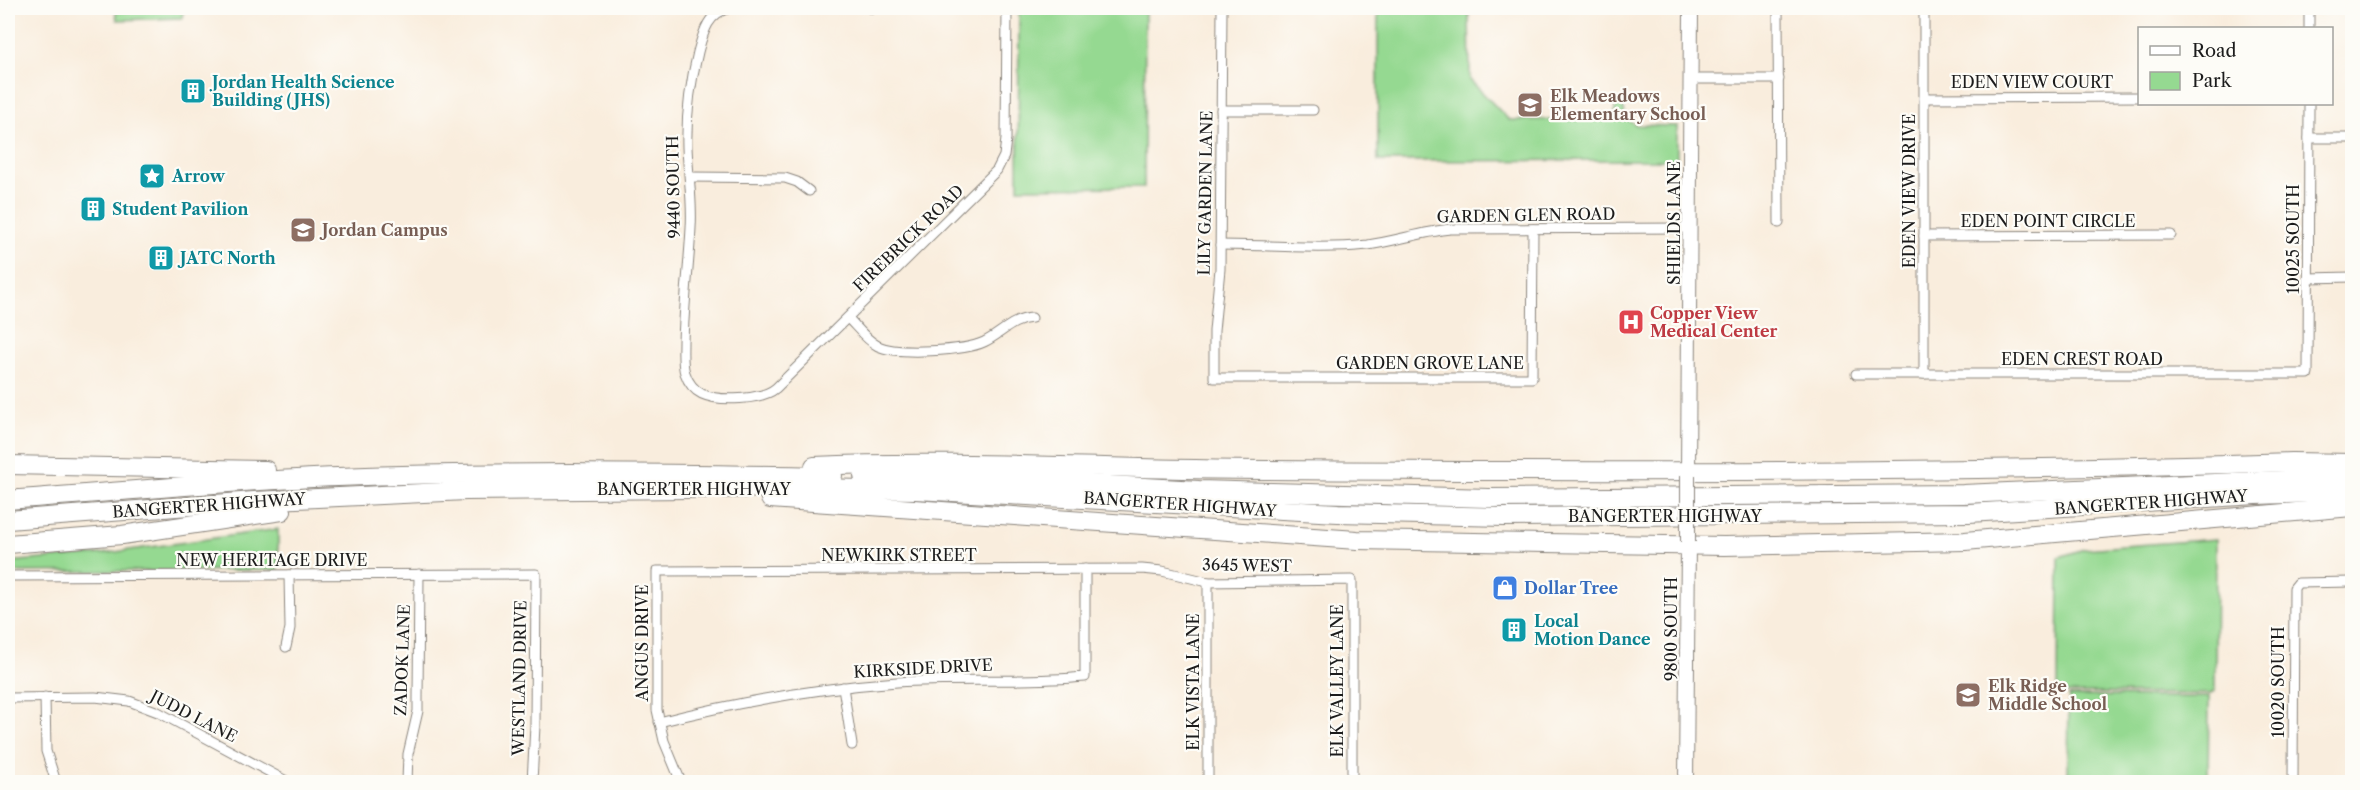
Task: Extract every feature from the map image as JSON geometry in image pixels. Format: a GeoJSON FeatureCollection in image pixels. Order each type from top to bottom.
{"type":"FeatureCollection","features":[{"type":"Feature","properties":{"kind":"highway"},"geometry":{"type":"LineString","coordinates":[[659,481],[920,463],[1188,470],[1688,473],[1860,472],[2292,462],[2352,463]]}},
{"type":"Feature","properties":{"kind":"highway"},"geometry":{"type":"LineString","coordinates":[[8,465],[434,483]]}},
{"type":"Feature","properties":{"kind":"highway","name":"BANGERTER HIGHWAY"},"geometry":{"type":"LineString","coordinates":[[8,500],[273,480],[434,483],[979,478],[1198,490],[1489,498],[1941,494],[2352,477]]}},
{"type":"Feature","properties":{"kind":"highway"},"geometry":{"type":"LineString","coordinates":[[659,481],[1324,538],[1454,543],[1965,541],[2352,507]]}},
{"type":"Feature","properties":{"kind":"highway","name":"BANGERTER HIGHWAY"},"geometry":{"type":"LineString","coordinates":[[659,481],[916,490],[1338,513],[1504,517],[1969,513],[2256,495],[2352,492]]}},
{"type":"Feature","properties":{"kind":"highway"},"geometry":{"type":"LineString","coordinates":[[8,544],[122,535],[434,483]]}},
{"type":"Feature","properties":{"kind":"highway","name":"BANGERTER HIGHWAY"},"geometry":{"type":"LineString","coordinates":[[8,520],[254,501],[434,483]]}},
{"type":"Feature","properties":{"kind":"main road","name":"SHIELDS LANE"},"geometry":{"type":"LineString","coordinates":[[1688,473],[1691,8]]}},
{"type":"Feature","properties":{"kind":"main road","name":"9800 SOUTH"},"geometry":{"type":"LineString","coordinates":[[1686,783],[1688,473]]}},
{"type":"Feature","properties":{"kind":"street","name":"9440 SOUTH"},"geometry":{"type":"LineString","coordinates":[[703,394],[689,382],[683,363],[684,300],[692,222],[687,131],[690,90],[706,27],[716,14],[730,8]]}},
{"type":"Feature","properties":{"kind":"street"},"geometry":{"type":"LineString","coordinates":[[869,8],[1007,8]]}},
{"type":"Feature","properties":{"kind":"street","name":"FIREBRICK ROAD"},"geometry":{"type":"LineString","coordinates":[[703,394],[714,397],[755,398],[769,393],[993,175],[1001,164],[1006,139],[1007,8]]}},
{"type":"Feature","properties":{"kind":"street","name":"LILY GARDEN LANE"},"geometry":{"type":"LineString","coordinates":[[1214,378],[1214,331],[1220,279],[1222,8]]}},
{"type":"Feature","properties":{"kind":"street"},"geometry":{"type":"LineString","coordinates":[[1778,8],[1779,223]]}},
{"type":"Feature","properties":{"kind":"street","name":"EDEN VIEW DRIVE"},"geometry":{"type":"LineString","coordinates":[[1924,8],[1924,374]]}},
{"type":"Feature","properties":{"kind":"street"},"geometry":{"type":"LineString","coordinates":[[2309,8],[2309,27]]}},
{"type":"Feature","properties":{"kind":"street"},"geometry":{"type":"LineString","coordinates":[[1691,79],[1779,79]]}},
{"type":"Feature","properties":{"kind":"street","name":"EDEN VIEW COURT"},"geometry":{"type":"LineString","coordinates":[[1924,98],[2138,97]]}},
{"type":"Feature","properties":{"kind":"street","name":"10025 SOUTH"},"geometry":{"type":"LineString","coordinates":[[2308,374],[2309,105]]}},
{"type":"Feature","properties":{"kind":"street"},"geometry":{"type":"LineString","coordinates":[[1221,110],[1313,110]]}},
{"type":"Feature","properties":{"kind":"street"},"geometry":{"type":"LineString","coordinates":[[2309,138],[2352,138]]}},
{"type":"Feature","properties":{"kind":"street"},"geometry":{"type":"LineString","coordinates":[[690,177],[785,178],[797,182],[809,191]]}},
{"type":"Feature","properties":{"kind":"street","name":"GARDEN GLEN ROAD"},"geometry":{"type":"LineString","coordinates":[[1220,245],[1354,246],[1450,229],[1690,228]]}},
{"type":"Feature","properties":{"kind":"street","name":"GARDEN GROVE LANE"},"geometry":{"type":"LineString","coordinates":[[1214,378],[1532,378],[1533,229]]}},
{"type":"Feature","properties":{"kind":"street","name":"EDEN POINT CIRCLE"},"geometry":{"type":"LineString","coordinates":[[1924,236],[2171,236]]}},
{"type":"Feature","properties":{"kind":"street"},"geometry":{"type":"LineString","coordinates":[[2308,278],[2352,278]]}},
{"type":"Feature","properties":{"kind":"street"},"geometry":{"type":"LineString","coordinates":[[848,318],[868,339],[882,348],[954,350],[979,344],[1015,321],[1032,318]]}},
{"type":"Feature","properties":{"kind":"street","name":"EDEN CREST ROAD"},"geometry":{"type":"LineString","coordinates":[[1856,374],[2308,374]]}},
{"type":"Feature","properties":{"kind":"street","name":"KIRKSIDE DRIVE"},"geometry":{"type":"LineString","coordinates":[[659,722],[756,701],[843,687],[942,680],[1084,677],[1085,569]]}},
{"type":"Feature","properties":{"kind":"street","name":"NEWKIRK STREET"},"geometry":{"type":"LineString","coordinates":[[657,571],[1142,569]]}},
{"type":"Feature","properties":{"kind":"street","name":"3645 WEST"},"geometry":{"type":"LineString","coordinates":[[1142,569],[1162,571],[1208,582],[1352,580]]}},
{"type":"Feature","properties":{"kind":"street","name":"ANGUS DRIVE"},"geometry":{"type":"LineString","coordinates":[[657,571],[656,697],[659,722],[681,783]]}},
{"type":"Feature","properties":{"kind":"street","name":"ZADOK LANE"},"geometry":{"type":"LineString","coordinates":[[407,783],[408,754],[418,711],[419,574]]}},
{"type":"Feature","properties":{"kind":"street","name":"NEW HERITAGE DRIVE"},"geometry":{"type":"LineString","coordinates":[[8,576],[536,574]]}},
{"type":"Feature","properties":{"kind":"street","name":"WESTLAND DRIVE"},"geometry":{"type":"LineString","coordinates":[[532,783],[535,726],[536,574]]}},
{"type":"Feature","properties":{"kind":"street"},"geometry":{"type":"LineString","coordinates":[[286,647],[290,628],[290,575]]}},
{"type":"Feature","properties":{"kind":"street","name":"ELK VALLEY LANE"},"geometry":{"type":"LineString","coordinates":[[1352,580],[1352,783]]}},
{"type":"Feature","properties":{"kind":"street","name":"ELK VISTA LANE"},"geometry":{"type":"LineString","coordinates":[[1208,582],[1208,783]]}},
{"type":"Feature","properties":{"kind":"street","name":"10020 SOUTH"},"geometry":{"type":"LineString","coordinates":[[2293,783],[2293,595],[2298,583],[2352,582]]}},
{"type":"Feature","properties":{"kind":"street"},"geometry":{"type":"LineString","coordinates":[[843,687],[852,746]]}},
{"type":"Feature","properties":{"kind":"street"},"geometry":{"type":"LineString","coordinates":[[45,697],[46,751],[56,783]]}},
{"type":"Feature","properties":{"kind":"street","name":"JUDD LANE"},"geometry":{"type":"LineString","coordinates":[[8,698],[114,699],[145,706],[288,783]]}},
{"type":"Feature","properties":{"kind":"green space"},"geometry":{"type":"Polygon","coordinates":[[[115,8],[265,9],[183,11],[182,18],[117,20],[115,8]]]}},
{"type":"Feature","properties":{"kind":"green space"},"geometry":{"type":"Polygon","coordinates":[[[1019,8],[1145,8],[1144,187],[1018,188],[1019,8]]]}},
{"type":"Feature","properties":{"kind":"green space"},"geometry":{"type":"Polygon","coordinates":[[[1378,8],[1469,8],[1470,80],[1509,120],[1615,119],[1615,106],[1623,106],[1626,118],[1635,125],[1677,126],[1677,160],[1378,161],[1378,8]]]}},
{"type":"Feature","properties":{"kind":"green space"},"geometry":{"type":"Polygon","coordinates":[[[278,529],[278,570],[8,572],[8,562],[101,554],[278,529]]]}},
{"type":"Feature","properties":{"kind":"green space"},"geometry":{"type":"Polygon","coordinates":[[[2216,539],[2215,690],[2211,694],[2058,693],[2059,557],[2084,549],[2216,539]]]}},
{"type":"Feature","properties":{"kind":"green space"},"geometry":{"type":"Polygon","coordinates":[[[2069,696],[2209,697],[2208,782],[2068,782],[2069,696]]]}},
{"type":"Feature","properties":{"kind":"place","name":"Jordan Health Science Building (JHS)"},"geometry":{"type":"Point","coordinates":[193,91]}},
{"type":"Feature","properties":{"kind":"place","name":"Elk Meadows Elementary School"},"geometry":{"type":"Point","coordinates":[1530,105]}},
{"type":"Feature","properties":{"kind":"place","name":"Arrow"},"geometry":{"type":"Point","coordinates":[152,176]}},
{"type":"Feature","properties":{"kind":"place","name":"Student Pavilion"},"geometry":{"type":"Point","coordinates":[93,209]}},
{"type":"Feature","properties":{"kind":"place","name":"Jordan Campus"},"geometry":{"type":"Point","coordinates":[303,230]}},
{"type":"Feature","properties":{"kind":"place","name":"JATC North"},"geometry":{"type":"Point","coordinates":[161,258]}},
{"type":"Feature","properties":{"kind":"place","name":"Copper View Medical Center"},"geometry":{"type":"Point","coordinates":[1631,322]}},
{"type":"Feature","properties":{"kind":"place","name":"Dollar Tree"},"geometry":{"type":"Point","coordinates":[1505,588]}},
{"type":"Feature","properties":{"kind":"place","name":"Local Motion Dance"},"geometry":{"type":"Point","coordinates":[1514,630]}},
{"type":"Feature","properties":{"kind":"place","name":"Elk Ridge Middle School"},"geometry":{"type":"Point","coordinates":[1968,695]}}]}
